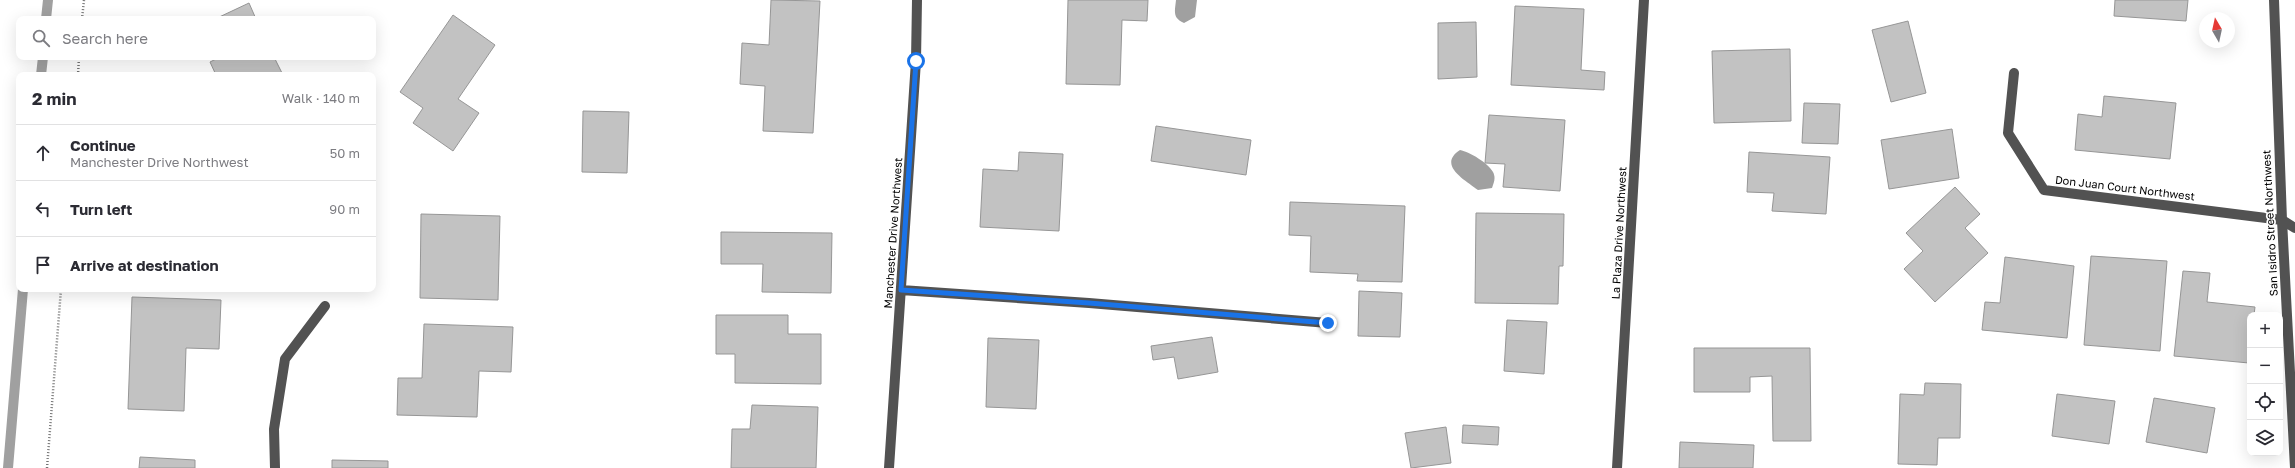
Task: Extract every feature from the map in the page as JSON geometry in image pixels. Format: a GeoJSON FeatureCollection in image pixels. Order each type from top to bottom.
{"type":"FeatureCollection","features":[{"type":"Feature","properties":{"kind":"street","name":"Manchester Drive Northwest"},"geometry":{"type":"LineString","coordinates":[[889,468],[916,61],[917,0]]}},
{"type":"Feature","properties":{"kind":"street","name":"La Plaza Drive Northwest"},"geometry":{"type":"LineString","coordinates":[[1617,468],[1644,0]]}},
{"type":"Feature","properties":{"kind":"street","name":"San Isidro Street Northwest"},"geometry":{"type":"LineString","coordinates":[[2274,0],[2282,220],[2295,468]]}},
{"type":"Feature","properties":{"kind":"street","name":"Don Juan Court Northwest"},"geometry":{"type":"LineString","coordinates":[[2014,73],[2008,133],[2044,190],[2282,220]]}},
{"type":"Feature","properties":{"kind":"street"},"geometry":{"type":"LineString","coordinates":[[2282,220],[2295,228]]}},
{"type":"Feature","properties":{"kind":"street"},"geometry":{"type":"LineString","coordinates":[[901,290],[1089,303],[1328,323]]}},
{"type":"Feature","properties":{"kind":"street"},"geometry":{"type":"LineString","coordinates":[[275,468],[274,429],[285,359],[325,306]]}},
{"type":"Feature","properties":{"kind":"path"},"geometry":{"type":"LineString","coordinates":[[82,16],[84,0]]}},
{"type":"Feature","properties":{"kind":"path"},"geometry":{"type":"LineString","coordinates":[[78,72],[79,60]]}},
{"type":"Feature","properties":{"kind":"path"},"geometry":{"type":"LineString","coordinates":[[46,468],[61,292]]}},
{"type":"Feature","properties":{"kind":"shaded area"},"geometry":{"type":"Polygon","coordinates":[[[1176,0],[1197,0],[1195,17],[1184,23],[1180,21],[1175,14],[1176,0]]]}},
{"type":"Feature","properties":{"kind":"shaded area"},"geometry":{"type":"Polygon","coordinates":[[[1460,150],[1478,158],[1491,169],[1494,176],[1492,188],[1478,190],[1456,172],[1452,167],[1451,161],[1460,150]]]}},
{"type":"Feature","properties":{"kind":"building"},"geometry":{"type":"Polygon","coordinates":[[[771,0],[820,1],[813,133],[763,131],[765,86],[740,84],[742,43],[769,45],[771,0]]]}},
{"type":"Feature","properties":{"kind":"building"},"geometry":{"type":"Polygon","coordinates":[[[1068,0],[1148,0],[1147,21],[1122,20],[1120,85],[1066,84],[1068,0]]]}},
{"type":"Feature","properties":{"kind":"building"},"geometry":{"type":"Polygon","coordinates":[[[2115,0],[2188,0],[2186,21],[2114,16],[2115,0]]]}},
{"type":"Feature","properties":{"kind":"building"},"geometry":{"type":"Polygon","coordinates":[[[249,3],[255,16],[221,16],[249,3]]]}},
{"type":"Feature","properties":{"kind":"building"},"geometry":{"type":"Polygon","coordinates":[[[1515,6],[1584,9],[1581,70],[1605,72],[1604,90],[1511,85],[1515,6]]]}},
{"type":"Feature","properties":{"kind":"building"},"geometry":{"type":"Polygon","coordinates":[[[453,15],[495,45],[458,99],[479,113],[453,151],[413,123],[423,108],[400,92],[453,15]]]}},
{"type":"Feature","properties":{"kind":"building"},"geometry":{"type":"Polygon","coordinates":[[[1908,21],[1926,93],[1891,102],[1872,30],[1908,21]]]}},
{"type":"Feature","properties":{"kind":"building"},"geometry":{"type":"Polygon","coordinates":[[[1476,22],[1477,77],[1438,79],[1438,23],[1476,22]]]}},
{"type":"Feature","properties":{"kind":"building"},"geometry":{"type":"Polygon","coordinates":[[[1790,49],[1791,121],[1714,123],[1712,51],[1790,49]]]}},
{"type":"Feature","properties":{"kind":"building"},"geometry":{"type":"Polygon","coordinates":[[[214,60],[276,60],[282,72],[215,72],[210,62],[214,60]]]}},
{"type":"Feature","properties":{"kind":"building"},"geometry":{"type":"Polygon","coordinates":[[[2104,96],[2176,103],[2170,159],[2075,150],[2078,114],[2102,117],[2104,96]]]}},
{"type":"Feature","properties":{"kind":"building"},"geometry":{"type":"Polygon","coordinates":[[[1804,103],[1840,104],[1838,144],[1802,143],[1804,103]]]}},
{"type":"Feature","properties":{"kind":"building"},"geometry":{"type":"Polygon","coordinates":[[[583,111],[629,112],[627,173],[582,172],[583,111]]]}},
{"type":"Feature","properties":{"kind":"building"},"geometry":{"type":"Polygon","coordinates":[[[1489,115],[1565,120],[1560,191],[1503,187],[1505,164],[1485,163],[1489,115]]]}},
{"type":"Feature","properties":{"kind":"building"},"geometry":{"type":"Polygon","coordinates":[[[1156,126],[1251,140],[1246,175],[1151,161],[1156,126]]]}},
{"type":"Feature","properties":{"kind":"building"},"geometry":{"type":"Polygon","coordinates":[[[1952,129],[1959,178],[1889,189],[1881,140],[1952,129]]]}},
{"type":"Feature","properties":{"kind":"building"},"geometry":{"type":"Polygon","coordinates":[[[1019,152],[1063,154],[1059,231],[980,227],[983,169],[1018,171],[1019,152]]]}},
{"type":"Feature","properties":{"kind":"building"},"geometry":{"type":"Polygon","coordinates":[[[1749,152],[1830,157],[1826,214],[1772,211],[1774,193],[1747,192],[1749,152]]]}},
{"type":"Feature","properties":{"kind":"building"},"geometry":{"type":"Polygon","coordinates":[[[1955,187],[1980,214],[1965,228],[1988,253],[1935,302],[1904,269],[1923,251],[1906,233],[1955,187]]]}},
{"type":"Feature","properties":{"kind":"building"},"geometry":{"type":"Polygon","coordinates":[[[1290,202],[1405,206],[1402,282],[1357,281],[1358,274],[1310,272],[1311,236],[1289,235],[1290,202]]]}},
{"type":"Feature","properties":{"kind":"building"},"geometry":{"type":"Polygon","coordinates":[[[1476,213],[1564,214],[1563,266],[1559,266],[1558,304],[1475,303],[1476,213]]]}},
{"type":"Feature","properties":{"kind":"building"},"geometry":{"type":"Polygon","coordinates":[[[421,214],[500,216],[498,300],[420,298],[421,214]]]}},
{"type":"Feature","properties":{"kind":"building"},"geometry":{"type":"Polygon","coordinates":[[[721,232],[832,233],[831,293],[762,292],[763,264],[721,264],[721,232]]]}},
{"type":"Feature","properties":{"kind":"building"},"geometry":{"type":"Polygon","coordinates":[[[2091,256],[2167,261],[2160,351],[2084,345],[2091,256]]]}},
{"type":"Feature","properties":{"kind":"building"},"geometry":{"type":"Polygon","coordinates":[[[2005,257],[2074,266],[2067,338],[1982,330],[1985,302],[2000,303],[2005,257]]]}},
{"type":"Feature","properties":{"kind":"building"},"geometry":{"type":"Polygon","coordinates":[[[2183,271],[2210,273],[2207,302],[2255,307],[2254,312],[2247,312],[2247,363],[2174,356],[2183,271]]]}},
{"type":"Feature","properties":{"kind":"building"},"geometry":{"type":"Polygon","coordinates":[[[1359,291],[1402,293],[1400,337],[1358,336],[1359,291]]]}},
{"type":"Feature","properties":{"kind":"building"},"geometry":{"type":"Polygon","coordinates":[[[132,297],[221,300],[219,349],[186,348],[184,411],[128,409],[132,297]]]}},
{"type":"Feature","properties":{"kind":"building"},"geometry":{"type":"Polygon","coordinates":[[[716,315],[788,315],[788,334],[821,334],[821,384],[735,383],[735,354],[716,354],[716,315]]]}},
{"type":"Feature","properties":{"kind":"building"},"geometry":{"type":"Polygon","coordinates":[[[1507,320],[1547,322],[1544,374],[1504,371],[1507,320]]]}},
{"type":"Feature","properties":{"kind":"building"},"geometry":{"type":"Polygon","coordinates":[[[424,324],[513,327],[511,372],[479,371],[477,417],[397,415],[398,378],[422,378],[424,324]]]}},
{"type":"Feature","properties":{"kind":"building"},"geometry":{"type":"Polygon","coordinates":[[[1212,337],[1218,372],[1178,379],[1174,357],[1153,360],[1151,346],[1212,337]]]}},
{"type":"Feature","properties":{"kind":"building"},"geometry":{"type":"Polygon","coordinates":[[[988,338],[1039,340],[1036,409],[986,407],[988,338]]]}},
{"type":"Feature","properties":{"kind":"building"},"geometry":{"type":"Polygon","coordinates":[[[1694,348],[1810,348],[1811,441],[1773,441],[1772,376],[1750,377],[1750,392],[1694,392],[1694,348]]]}},
{"type":"Feature","properties":{"kind":"building"},"geometry":{"type":"Polygon","coordinates":[[[1925,383],[1961,384],[1960,438],[1938,438],[1937,465],[1898,464],[1900,394],[1924,395],[1925,383]]]}},
{"type":"Feature","properties":{"kind":"building"},"geometry":{"type":"Polygon","coordinates":[[[2057,394],[2115,401],[2109,444],[2052,436],[2057,394]]]}},
{"type":"Feature","properties":{"kind":"building"},"geometry":{"type":"Polygon","coordinates":[[[2154,398],[2215,408],[2207,453],[2146,442],[2154,398]]]}},
{"type":"Feature","properties":{"kind":"building"},"geometry":{"type":"Polygon","coordinates":[[[752,405],[818,407],[816,468],[731,468],[732,429],[750,429],[752,405]]]}},
{"type":"Feature","properties":{"kind":"building"},"geometry":{"type":"Polygon","coordinates":[[[1463,425],[1499,427],[1498,445],[1462,443],[1463,425]]]}},
{"type":"Feature","properties":{"kind":"building"},"geometry":{"type":"Polygon","coordinates":[[[1446,427],[1451,463],[1411,468],[1405,433],[1446,427]]]}},
{"type":"Feature","properties":{"kind":"building"},"geometry":{"type":"Polygon","coordinates":[[[1680,442],[1754,445],[1753,468],[1679,468],[1680,442]]]}},
{"type":"Feature","properties":{"kind":"building"},"geometry":{"type":"Polygon","coordinates":[[[140,457],[195,460],[195,468],[139,468],[140,457]]]}},
{"type":"Feature","properties":{"kind":"building"},"geometry":{"type":"Polygon","coordinates":[[[332,460],[388,461],[388,468],[332,468],[332,460]]]}},
{"type":"Feature","properties":{"kind":"waterway"},"geometry":{"type":"LineString","coordinates":[[46,16],[48,0]]}},
{"type":"Feature","properties":{"kind":"waterway"},"geometry":{"type":"LineString","coordinates":[[41,72],[43,60]]}},
{"type":"Feature","properties":{"kind":"waterway"},"geometry":{"type":"LineString","coordinates":[[8,468],[23,292]]}},
{"type":"Feature","properties":{"kind":"route"},"geometry":{"type":"LineString","coordinates":[[916,61],[901,290],[1089,303],[1328,323]]}}]}
